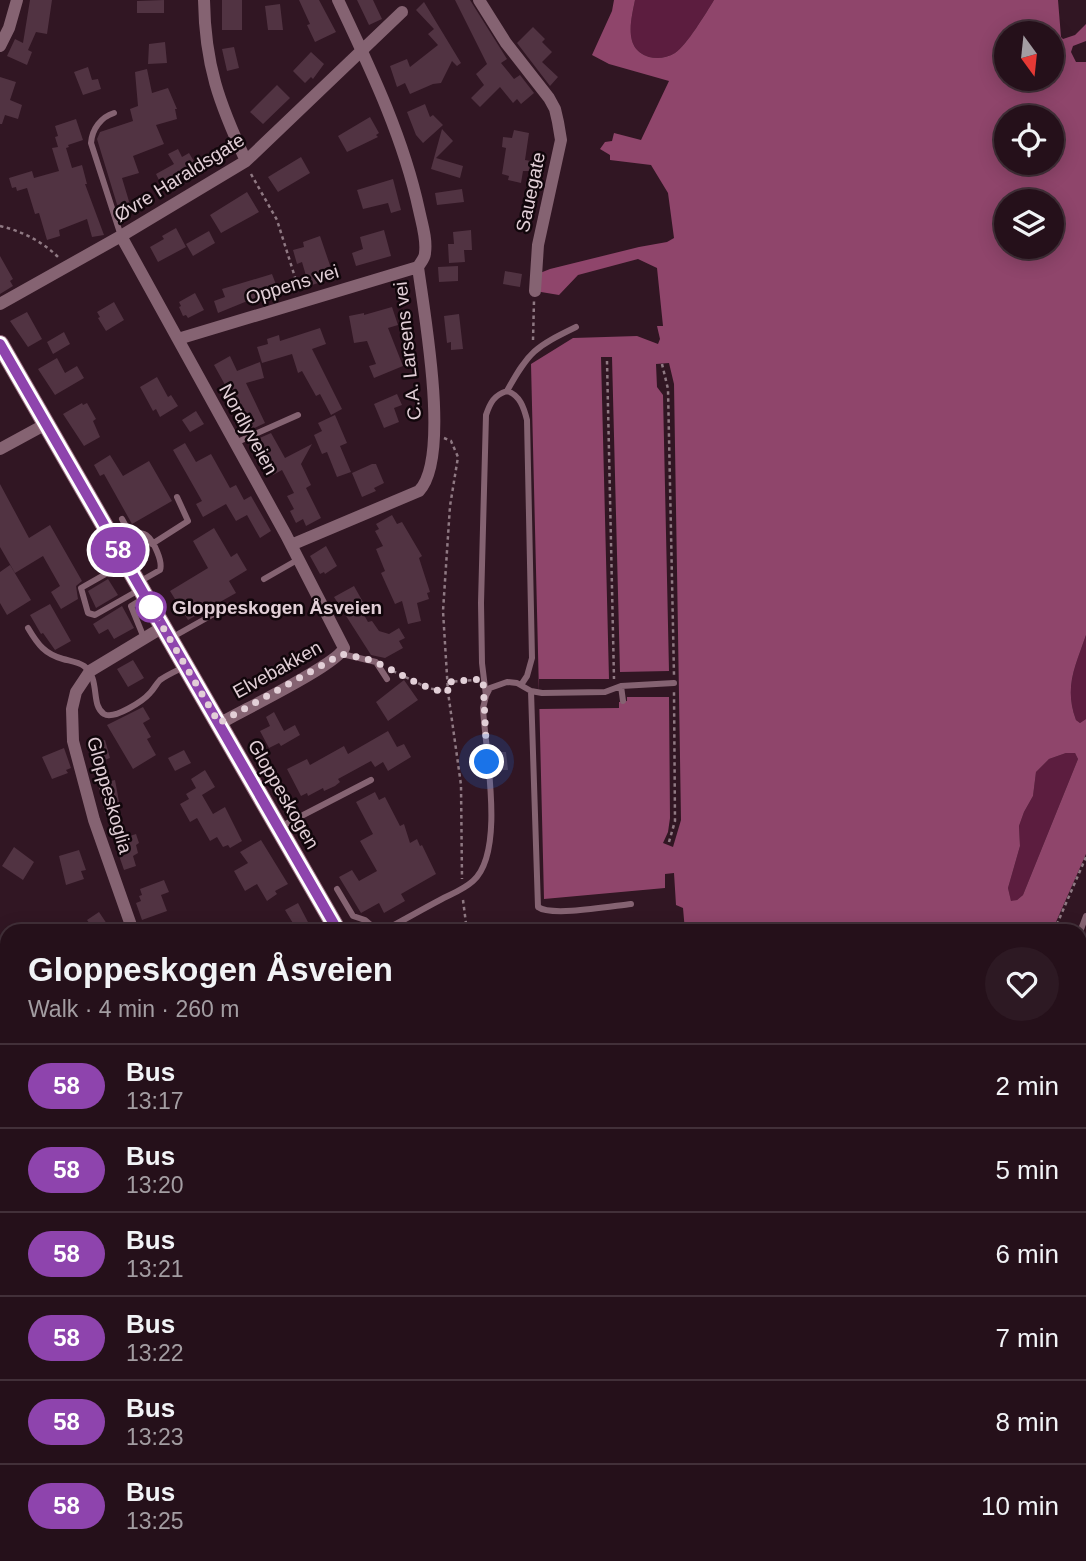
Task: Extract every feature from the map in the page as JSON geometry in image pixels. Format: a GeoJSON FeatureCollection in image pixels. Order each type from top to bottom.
{"type":"FeatureCollection","features":[{"type":"Feature","properties":{"kind":"main road","name":"Gloppeskogen"},"geometry":{"type":"LineString","coordinates":[[0,344],[334,924]]}},
{"type":"Feature","properties":{"kind":"street"},"geometry":{"type":"LineString","coordinates":[[0,46],[9,28],[17,0]]}},
{"type":"Feature","properties":{"kind":"street"},"geometry":{"type":"LineString","coordinates":[[204,0],[205,30],[213,83],[246,161]]}},
{"type":"Feature","properties":{"kind":"street","name":"C.A. Larsens vei"},"geometry":{"type":"LineString","coordinates":[[291,545],[419,491],[426,484],[429,473],[434,433],[430,359],[418,267],[425,256],[425,239],[415,192],[403,148],[338,0]]}},
{"type":"Feature","properties":{"kind":"street","name":"Sauegate"},"geometry":{"type":"LineString","coordinates":[[479,0],[506,43],[549,98],[558,122],[561,140],[538,245],[535,291]]}},
{"type":"Feature","properties":{"kind":"street","name":"Øvre Haraldsgate"},"geometry":{"type":"LineString","coordinates":[[0,304],[246,161],[402,12]]}},
{"type":"Feature","properties":{"kind":"street","name":"Nordlyveien"},"geometry":{"type":"LineString","coordinates":[[121,236],[299,559],[342,647]]}},
{"type":"Feature","properties":{"kind":"street","name":"Oppens vei"},"geometry":{"type":"LineString","coordinates":[[178,340],[418,267]]}},
{"type":"Feature","properties":{"kind":"street"},"geometry":{"type":"LineString","coordinates":[[0,450],[46,424]]}},
{"type":"Feature","properties":{"kind":"street"},"geometry":{"type":"LineString","coordinates":[[90,671],[144,638],[166,633]]}},
{"type":"Feature","properties":{"kind":"street","name":"Elvebakken"},"geometry":{"type":"LineString","coordinates":[[219,723],[342,647]]}},
{"type":"Feature","properties":{"kind":"street","name":"Gloppeskoglia"},"geometry":{"type":"LineString","coordinates":[[90,671],[76,692],[71,722],[73,741],[94,820],[131,924]]}},
{"type":"Feature","properties":{"kind":"lane"},"geometry":{"type":"LineString","coordinates":[[114,113],[107,115],[94,130],[91,143],[121,236]]}},
{"type":"Feature","properties":{"kind":"lane"},"geometry":{"type":"LineString","coordinates":[[507,391],[523,362],[535,349],[576,327]]}},
{"type":"Feature","properties":{"kind":"lane"},"geometry":{"type":"LineString","coordinates":[[486,696],[481,603],[485,431],[490,403],[499,394],[507,391],[514,393],[520,401],[527,421],[531,658],[527,676],[521,685]]}},
{"type":"Feature","properties":{"kind":"lane"},"geometry":{"type":"LineString","coordinates":[[234,443],[298,415]]}},
{"type":"Feature","properties":{"kind":"lane"},"geometry":{"type":"LineString","coordinates":[[152,544],[188,521],[177,497]]}},
{"type":"Feature","properties":{"kind":"lane"},"geometry":{"type":"LineString","coordinates":[[122,519],[129,532],[148,536],[162,566],[131,606],[144,638]]}},
{"type":"Feature","properties":{"kind":"lane"},"geometry":{"type":"LineString","coordinates":[[264,579],[299,559]]}},
{"type":"Feature","properties":{"kind":"lane"},"geometry":{"type":"LineString","coordinates":[[125,562],[81,588],[88,613],[95,615],[141,590]]}},
{"type":"Feature","properties":{"kind":"lane"},"geometry":{"type":"LineString","coordinates":[[166,633],[228,606]]}},
{"type":"Feature","properties":{"kind":"lane"},"geometry":{"type":"LineString","coordinates":[[29,628],[43,651],[82,665],[90,671],[100,711],[111,716],[143,700],[160,680],[185,666]]}},
{"type":"Feature","properties":{"kind":"lane"},"geometry":{"type":"LineString","coordinates":[[342,647],[376,662],[387,679]]}},
{"type":"Feature","properties":{"kind":"lane"},"geometry":{"type":"LineString","coordinates":[[394,924],[462,889],[475,879],[484,867],[490,846],[492,822],[483,708],[490,688],[507,682],[521,685],[530,691],[573,693],[614,690],[621,686],[674,683]]}},
{"type":"Feature","properties":{"kind":"lane"},"geometry":{"type":"LineString","coordinates":[[621,686],[623,701]]}},
{"type":"Feature","properties":{"kind":"lane"},"geometry":{"type":"LineString","coordinates":[[530,691],[538,907],[543,911],[557,911],[631,904]]}},
{"type":"Feature","properties":{"kind":"lane"},"geometry":{"type":"LineString","coordinates":[[278,828],[371,780]]}},
{"type":"Feature","properties":{"kind":"lane"},"geometry":{"type":"LineString","coordinates":[[337,889],[353,916],[370,924]]}},
{"type":"Feature","properties":{"kind":"path"},"geometry":{"type":"LineString","coordinates":[[246,161],[282,232],[302,301]]}},
{"type":"Feature","properties":{"kind":"path"},"geometry":{"type":"LineString","coordinates":[[0,226],[13,229],[47,246],[67,266]]}},
{"type":"Feature","properties":{"kind":"path"},"geometry":{"type":"LineString","coordinates":[[535,291],[535,349]]}},
{"type":"Feature","properties":{"kind":"path"},"geometry":{"type":"LineString","coordinates":[[607,360],[614,690]]}},
{"type":"Feature","properties":{"kind":"path"},"geometry":{"type":"LineString","coordinates":[[662,364],[668,389],[674,683],[675,821],[669,842]]}},
{"type":"Feature","properties":{"kind":"path"},"geometry":{"type":"LineString","coordinates":[[434,433],[450,441],[458,457],[450,506],[443,611],[448,692],[461,785],[462,889],[466,924]]}},
{"type":"Feature","properties":{"kind":"path"},"geometry":{"type":"LineString","coordinates":[[376,662],[428,688],[448,692]]}},
{"type":"Feature","properties":{"kind":"path"},"geometry":{"type":"LineString","coordinates":[[447,682],[483,679]]}},
{"type":"Feature","properties":{"kind":"path"},"geometry":{"type":"LineString","coordinates":[[1058,924],[1086,857]]}},
{"type":"Feature","properties":{"kind":"shaded area"},"geometry":{"type":"Polygon","coordinates":[[[614,0],[635,0],[631,33],[635,48],[649,57],[662,58],[680,49],[714,0],[1058,0],[1060,21],[994,21],[994,91],[1064,91],[1064,39],[1075,35],[1086,24],[1086,41],[1073,46],[1071,52],[1076,62],[1086,62],[1086,635],[1072,677],[1071,697],[1076,720],[1080,723],[1086,719],[1086,854],[1055,924],[684,924],[683,908],[676,905],[674,873],[665,874],[665,888],[544,899],[531,364],[573,338],[637,336],[658,344],[660,339],[657,326],[663,326],[657,268],[638,259],[578,275],[559,295],[541,292],[540,273],[667,242],[674,238],[668,193],[651,165],[610,160],[610,155],[600,149],[605,142],[612,141],[614,133],[641,140],[669,81],[609,64],[592,55],[612,11],[614,0]],[[1075,753],[1049,759],[1036,772],[1033,796],[1019,826],[1020,846],[1008,888],[1011,901],[1023,895],[1078,759],[1075,753]]]}},
{"type":"Feature","properties":{"kind":"shaded area"},"geometry":{"type":"Polygon","coordinates":[[[635,0],[714,0],[680,49],[672,55],[659,58],[641,53],[632,41],[631,25],[635,0]]]}},
{"type":"Feature","properties":{"kind":"shaded area"},"geometry":{"type":"Polygon","coordinates":[[[1086,635],[1086,719],[1080,723],[1076,720],[1073,708],[1071,687],[1086,635]]]}},
{"type":"Feature","properties":{"kind":"shaded area"},"geometry":{"type":"Polygon","coordinates":[[[1075,753],[1078,759],[1023,895],[1011,902],[1008,888],[1020,846],[1019,826],[1033,796],[1036,772],[1049,759],[1075,753]]]}},
{"type":"Feature","properties":{"kind":"pier"},"geometry":{"type":"Polygon","coordinates":[[[601,357],[612,357],[620,672],[669,671],[663,395],[657,387],[656,364],[669,363],[674,384],[681,820],[673,847],[663,843],[670,818],[669,697],[627,697],[627,701],[619,702],[619,708],[539,709],[539,679],[609,679],[601,357]]]}},
{"type":"Feature","properties":{"kind":"building"},"geometry":{"type":"Polygon","coordinates":[[[30,0],[52,0],[47,34],[36,32],[28,50],[32,52],[27,65],[7,56],[15,39],[23,43],[30,0]]]}},
{"type":"Feature","properties":{"kind":"building"},"geometry":{"type":"Polygon","coordinates":[[[164,0],[164,13],[137,13],[137,1],[164,0]]]}},
{"type":"Feature","properties":{"kind":"building"},"geometry":{"type":"Polygon","coordinates":[[[222,0],[242,0],[242,30],[222,30],[222,0]]]}},
{"type":"Feature","properties":{"kind":"building"},"geometry":{"type":"Polygon","coordinates":[[[299,0],[319,0],[336,32],[315,42],[299,0]]]}},
{"type":"Feature","properties":{"kind":"building"},"geometry":{"type":"Polygon","coordinates":[[[357,0],[373,0],[382,19],[369,25],[357,0]]]}},
{"type":"Feature","properties":{"kind":"building"},"geometry":{"type":"Polygon","coordinates":[[[455,0],[470,0],[507,59],[501,63],[514,79],[520,75],[534,93],[521,104],[517,99],[513,103],[500,87],[480,107],[471,98],[484,85],[476,74],[487,64],[455,0]]]}},
{"type":"Feature","properties":{"kind":"building"},"geometry":{"type":"Polygon","coordinates":[[[424,2],[461,63],[457,66],[452,61],[441,83],[410,94],[405,83],[397,87],[390,66],[407,59],[410,67],[438,45],[428,34],[434,29],[416,10],[424,2]]]}},
{"type":"Feature","properties":{"kind":"building"},"geometry":{"type":"Polygon","coordinates":[[[280,4],[283,30],[268,30],[265,6],[280,4]]]}},
{"type":"Feature","properties":{"kind":"building"},"geometry":{"type":"Polygon","coordinates":[[[533,27],[545,39],[542,42],[552,52],[542,62],[558,77],[550,86],[517,43],[533,27]]]}},
{"type":"Feature","properties":{"kind":"building"},"geometry":{"type":"Polygon","coordinates":[[[165,42],[167,63],[148,64],[149,44],[165,42]]]}},
{"type":"Feature","properties":{"kind":"building"},"geometry":{"type":"Polygon","coordinates":[[[234,47],[239,68],[227,71],[222,49],[234,47]]]}},
{"type":"Feature","properties":{"kind":"building"},"geometry":{"type":"Polygon","coordinates":[[[311,52],[324,64],[313,79],[311,77],[305,83],[293,71],[311,52]]]}},
{"type":"Feature","properties":{"kind":"building"},"geometry":{"type":"Polygon","coordinates":[[[88,67],[92,80],[98,79],[101,89],[83,95],[74,72],[88,67]]]}},
{"type":"Feature","properties":{"kind":"building"},"geometry":{"type":"Polygon","coordinates":[[[147,69],[152,93],[168,88],[177,109],[177,119],[156,125],[164,144],[133,156],[139,173],[122,178],[131,208],[119,211],[97,139],[100,132],[133,121],[130,109],[138,106],[135,72],[147,69]]]}},
{"type":"Feature","properties":{"kind":"building"},"geometry":{"type":"Polygon","coordinates":[[[0,77],[16,82],[10,100],[22,105],[18,119],[5,115],[2,124],[0,124],[0,77]]]}},
{"type":"Feature","properties":{"kind":"building"},"geometry":{"type":"Polygon","coordinates":[[[277,85],[290,98],[263,124],[250,112],[277,85]]]}},
{"type":"Feature","properties":{"kind":"building"},"geometry":{"type":"Polygon","coordinates":[[[425,104],[430,117],[433,115],[443,125],[423,143],[416,135],[407,112],[425,104]]]}},
{"type":"Feature","properties":{"kind":"building"},"geometry":{"type":"Polygon","coordinates":[[[370,117],[379,133],[376,135],[378,137],[347,152],[338,136],[370,117]]]}},
{"type":"Feature","properties":{"kind":"building"},"geometry":{"type":"Polygon","coordinates":[[[76,119],[83,140],[66,148],[72,168],[82,165],[85,184],[104,235],[92,237],[87,219],[59,230],[60,236],[47,240],[39,213],[35,214],[27,188],[17,191],[16,187],[12,188],[9,178],[32,171],[34,178],[59,171],[52,148],[58,147],[55,126],[76,119]]]}},
{"type":"Feature","properties":{"kind":"building"},"geometry":{"type":"Polygon","coordinates":[[[442,129],[453,141],[436,158],[463,166],[460,178],[431,169],[442,129]]]}},
{"type":"Feature","properties":{"kind":"building"},"geometry":{"type":"Polygon","coordinates":[[[514,130],[529,133],[525,160],[531,161],[529,171],[523,171],[521,183],[508,180],[509,176],[502,174],[506,148],[502,147],[503,137],[512,138],[514,130]]]}},
{"type":"Feature","properties":{"kind":"building"},"geometry":{"type":"Polygon","coordinates":[[[178,149],[182,157],[189,153],[198,168],[163,188],[156,174],[174,164],[168,154],[178,149]]]}},
{"type":"Feature","properties":{"kind":"building"},"geometry":{"type":"Polygon","coordinates":[[[301,157],[310,173],[278,192],[268,177],[301,157]]]}},
{"type":"Feature","properties":{"kind":"building"},"geometry":{"type":"Polygon","coordinates":[[[393,179],[401,210],[391,213],[388,203],[363,209],[357,190],[393,179]]]}},
{"type":"Feature","properties":{"kind":"building"},"geometry":{"type":"Polygon","coordinates":[[[462,189],[464,202],[437,205],[435,193],[462,189]]]}},
{"type":"Feature","properties":{"kind":"building"},"geometry":{"type":"Polygon","coordinates":[[[247,192],[259,212],[221,233],[210,215],[247,192]]]}},
{"type":"Feature","properties":{"kind":"building"},"geometry":{"type":"Polygon","coordinates":[[[176,228],[186,247],[158,262],[150,247],[176,228]]]}},
{"type":"Feature","properties":{"kind":"building"},"geometry":{"type":"Polygon","coordinates":[[[384,230],[391,256],[356,266],[352,253],[363,249],[360,237],[384,230]]]}},
{"type":"Feature","properties":{"kind":"building"},"geometry":{"type":"Polygon","coordinates":[[[471,230],[472,250],[464,250],[465,262],[449,263],[448,244],[454,244],[453,232],[471,230]]]}},
{"type":"Feature","properties":{"kind":"building"},"geometry":{"type":"Polygon","coordinates":[[[209,231],[215,243],[193,256],[186,244],[209,231]]]}},
{"type":"Feature","properties":{"kind":"building"},"geometry":{"type":"Polygon","coordinates":[[[320,236],[333,274],[326,276],[327,280],[309,286],[302,262],[297,264],[293,250],[304,247],[303,242],[320,236]]]}},
{"type":"Feature","properties":{"kind":"building"},"geometry":{"type":"Polygon","coordinates":[[[0,256],[13,279],[10,281],[13,286],[0,294],[0,256]]]}},
{"type":"Feature","properties":{"kind":"building"},"geometry":{"type":"Polygon","coordinates":[[[458,266],[458,281],[439,282],[438,267],[458,266]]]}},
{"type":"Feature","properties":{"kind":"building"},"geometry":{"type":"Polygon","coordinates":[[[505,271],[522,274],[520,287],[503,284],[505,271]]]}},
{"type":"Feature","properties":{"kind":"building"},"geometry":{"type":"Polygon","coordinates":[[[272,274],[278,290],[269,293],[270,298],[258,302],[257,297],[218,313],[214,301],[225,297],[222,289],[272,274]]]}},
{"type":"Feature","properties":{"kind":"building"},"geometry":{"type":"Polygon","coordinates":[[[195,293],[204,310],[188,318],[183,316],[179,302],[195,293]]]}},
{"type":"Feature","properties":{"kind":"building"},"geometry":{"type":"Polygon","coordinates":[[[114,302],[124,320],[106,331],[97,312],[114,302]]]}},
{"type":"Feature","properties":{"kind":"building"},"geometry":{"type":"Polygon","coordinates":[[[392,307],[398,325],[388,328],[403,366],[374,378],[369,366],[376,364],[367,341],[354,343],[349,316],[392,307]]]}},
{"type":"Feature","properties":{"kind":"building"},"geometry":{"type":"Polygon","coordinates":[[[27,312],[42,339],[28,347],[10,321],[27,312]]]}},
{"type":"Feature","properties":{"kind":"building"},"geometry":{"type":"Polygon","coordinates":[[[459,314],[463,349],[451,350],[451,342],[447,343],[444,316],[459,314]]]}},
{"type":"Feature","properties":{"kind":"building"},"geometry":{"type":"Polygon","coordinates":[[[320,328],[326,344],[312,349],[342,409],[331,415],[320,394],[316,396],[302,371],[298,373],[292,354],[262,363],[257,347],[268,344],[267,339],[279,335],[280,341],[320,328]]]}},
{"type":"Feature","properties":{"kind":"building"},"geometry":{"type":"Polygon","coordinates":[[[64,332],[70,344],[53,354],[47,342],[64,332]]]}},
{"type":"Feature","properties":{"kind":"building"},"geometry":{"type":"Polygon","coordinates":[[[230,356],[237,371],[260,362],[264,378],[246,383],[265,423],[250,430],[214,365],[230,356]]]}},
{"type":"Feature","properties":{"kind":"building"},"geometry":{"type":"Polygon","coordinates":[[[57,358],[65,373],[77,366],[84,378],[55,395],[38,369],[57,358]]]}},
{"type":"Feature","properties":{"kind":"building"},"geometry":{"type":"Polygon","coordinates":[[[157,377],[168,397],[171,395],[178,406],[160,417],[156,409],[153,411],[140,387],[157,377]]]}},
{"type":"Feature","properties":{"kind":"building"},"geometry":{"type":"Polygon","coordinates":[[[397,394],[402,405],[394,408],[399,422],[384,428],[374,404],[397,394]]]}},
{"type":"Feature","properties":{"kind":"building"},"geometry":{"type":"Polygon","coordinates":[[[87,403],[96,419],[93,421],[100,437],[84,446],[63,414],[87,403]]]}},
{"type":"Feature","properties":{"kind":"building"},"geometry":{"type":"Polygon","coordinates":[[[196,411],[204,424],[190,432],[182,420],[196,411]]]}},
{"type":"Feature","properties":{"kind":"building"},"geometry":{"type":"Polygon","coordinates":[[[335,415],[347,443],[340,446],[351,472],[337,477],[327,452],[322,454],[314,435],[322,431],[318,423],[335,415]]]}},
{"type":"Feature","properties":{"kind":"building"},"geometry":{"type":"Polygon","coordinates":[[[271,433],[285,458],[312,444],[301,464],[311,485],[306,488],[321,518],[306,526],[303,519],[296,523],[290,511],[294,509],[287,496],[294,493],[282,470],[273,475],[255,440],[271,433]]]}},
{"type":"Feature","properties":{"kind":"building"},"geometry":{"type":"Polygon","coordinates":[[[185,443],[196,462],[211,454],[230,488],[236,485],[244,500],[251,496],[271,531],[260,538],[247,515],[236,521],[226,504],[203,517],[196,504],[202,501],[173,450],[185,443]]]}},
{"type":"Feature","properties":{"kind":"building"},"geometry":{"type":"Polygon","coordinates":[[[110,455],[123,476],[149,461],[172,501],[132,524],[104,474],[100,476],[94,465],[110,455]]]}},
{"type":"Feature","properties":{"kind":"building"},"geometry":{"type":"Polygon","coordinates":[[[376,464],[384,483],[374,488],[376,491],[362,497],[352,473],[376,464]]]}},
{"type":"Feature","properties":{"kind":"building"},"geometry":{"type":"Polygon","coordinates":[[[0,484],[29,538],[50,525],[82,581],[76,586],[78,599],[61,609],[51,592],[60,586],[43,556],[15,573],[0,547],[0,484]]]}},
{"type":"Feature","properties":{"kind":"building"},"geometry":{"type":"Polygon","coordinates":[[[392,515],[397,524],[402,522],[422,556],[419,558],[430,592],[427,593],[429,599],[417,603],[421,621],[408,624],[402,601],[395,604],[381,573],[385,571],[376,549],[383,546],[375,531],[379,529],[376,524],[392,515]]]}},
{"type":"Feature","properties":{"kind":"building"},"geometry":{"type":"Polygon","coordinates":[[[214,528],[231,557],[237,553],[247,570],[229,581],[236,593],[188,620],[170,591],[208,568],[193,541],[214,528]]]}},
{"type":"Feature","properties":{"kind":"building"},"geometry":{"type":"Polygon","coordinates":[[[326,546],[337,566],[325,574],[320,574],[310,556],[326,546]]]}},
{"type":"Feature","properties":{"kind":"building"},"geometry":{"type":"Polygon","coordinates":[[[10,565],[31,600],[7,615],[0,603],[0,572],[10,565]]]}},
{"type":"Feature","properties":{"kind":"building"},"geometry":{"type":"Polygon","coordinates":[[[108,579],[118,595],[96,608],[88,591],[108,579]]]}},
{"type":"Feature","properties":{"kind":"building"},"geometry":{"type":"Polygon","coordinates":[[[354,586],[363,602],[359,606],[368,622],[372,621],[379,631],[389,634],[399,628],[405,638],[399,641],[403,648],[385,658],[371,655],[334,597],[354,586]]]}},
{"type":"Feature","properties":{"kind":"building"},"geometry":{"type":"Polygon","coordinates":[[[50,604],[71,641],[55,650],[30,615],[50,604]]]}},
{"type":"Feature","properties":{"kind":"building"},"geometry":{"type":"Polygon","coordinates":[[[122,606],[134,628],[114,639],[108,629],[99,634],[93,624],[122,606]]]}},
{"type":"Feature","properties":{"kind":"building"},"geometry":{"type":"Polygon","coordinates":[[[133,660],[144,678],[128,687],[117,669],[133,660]]]}},
{"type":"Feature","properties":{"kind":"building"},"geometry":{"type":"Polygon","coordinates":[[[404,680],[418,700],[388,721],[376,702],[404,680]]]}},
{"type":"Feature","properties":{"kind":"building"},"geometry":{"type":"Polygon","coordinates":[[[143,707],[150,719],[143,723],[151,737],[147,739],[156,755],[133,769],[107,725],[143,707]]]}},
{"type":"Feature","properties":{"kind":"building"},"geometry":{"type":"Polygon","coordinates":[[[274,712],[284,731],[295,725],[300,735],[281,746],[279,743],[269,748],[260,731],[270,726],[266,717],[274,712]]]}},
{"type":"Feature","properties":{"kind":"building"},"geometry":{"type":"Polygon","coordinates":[[[388,731],[397,747],[404,744],[411,757],[388,771],[383,762],[375,767],[371,761],[338,779],[340,782],[335,786],[301,796],[287,769],[307,759],[310,765],[344,746],[348,754],[388,731]]]}},
{"type":"Feature","properties":{"kind":"building"},"geometry":{"type":"Polygon","coordinates":[[[105,740],[110,758],[94,764],[88,746],[105,740]]]}},
{"type":"Feature","properties":{"kind":"building"},"geometry":{"type":"Polygon","coordinates":[[[64,748],[71,768],[66,770],[68,773],[52,779],[42,757],[64,748]]]}},
{"type":"Feature","properties":{"kind":"building"},"geometry":{"type":"Polygon","coordinates":[[[184,750],[191,763],[175,771],[168,758],[184,750]]]}},
{"type":"Feature","properties":{"kind":"building"},"geometry":{"type":"Polygon","coordinates":[[[493,752],[506,752],[508,770],[495,770],[493,752]]]}},
{"type":"Feature","properties":{"kind":"building"},"geometry":{"type":"Polygon","coordinates":[[[205,770],[215,787],[202,795],[213,814],[225,807],[242,841],[230,848],[228,845],[223,847],[217,837],[210,841],[197,818],[190,822],[180,804],[189,799],[186,794],[196,788],[191,779],[205,770]]]}},
{"type":"Feature","properties":{"kind":"building"},"geometry":{"type":"Polygon","coordinates":[[[115,780],[120,807],[105,813],[98,784],[115,780]]]}},
{"type":"Feature","properties":{"kind":"building"},"geometry":{"type":"Polygon","coordinates":[[[375,792],[379,800],[385,797],[400,826],[404,824],[410,843],[417,839],[420,846],[422,845],[436,874],[401,894],[405,901],[384,913],[379,903],[361,913],[339,877],[352,870],[359,881],[377,871],[360,841],[373,834],[356,802],[375,792]]]}},
{"type":"Feature","properties":{"kind":"building"},"geometry":{"type":"Polygon","coordinates":[[[136,834],[138,853],[133,856],[136,866],[124,870],[114,841],[136,834]]]}},
{"type":"Feature","properties":{"kind":"building"},"geometry":{"type":"Polygon","coordinates":[[[261,840],[288,884],[275,891],[277,894],[267,901],[257,884],[245,891],[234,871],[248,863],[240,852],[261,840]]]}},
{"type":"Feature","properties":{"kind":"building"},"geometry":{"type":"Polygon","coordinates":[[[14,847],[34,862],[23,880],[2,866],[14,847]]]}},
{"type":"Feature","properties":{"kind":"building"},"geometry":{"type":"Polygon","coordinates":[[[79,850],[86,870],[81,871],[84,879],[66,885],[59,856],[79,850]]]}},
{"type":"Feature","properties":{"kind":"building"},"geometry":{"type":"Polygon","coordinates":[[[164,880],[169,892],[161,895],[167,911],[142,920],[136,903],[141,901],[140,889],[164,880]]]}},
{"type":"Feature","properties":{"kind":"building"},"geometry":{"type":"Polygon","coordinates":[[[298,903],[309,924],[293,924],[285,910],[298,903]]]}},
{"type":"Feature","properties":{"kind":"building"},"geometry":{"type":"Polygon","coordinates":[[[99,912],[107,924],[90,924],[87,920],[99,912]]]}},
{"type":"Feature","properties":{"kind":"bus line","name":"58"},"geometry":{"type":"LineString","coordinates":[[0,344],[334,924]]}},
{"type":"Feature","properties":{"kind":"place","name":"Gloppeskogen Åsveien"},"geometry":{"type":"Point","coordinates":[151,607]}},
{"type":"Feature","properties":{"kind":"route"},"geometry":{"type":"LineString","coordinates":[[151,607],[219,723],[342,654],[376,662],[414,682],[439,691],[448,692],[447,682],[483,679],[486,696],[483,708],[487,762]]}}]}
